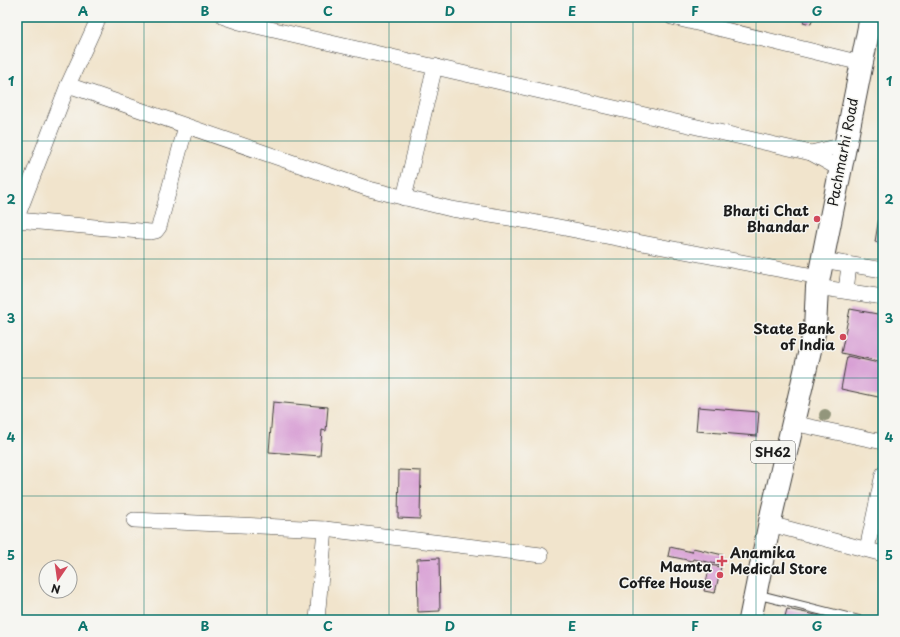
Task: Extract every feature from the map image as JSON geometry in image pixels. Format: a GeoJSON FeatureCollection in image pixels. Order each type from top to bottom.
{"type":"FeatureCollection","features":[{"type":"Feature","properties":{"kind":"main road","name":"Pachmarhi Road"},"geometry":{"type":"LineString","coordinates":[[819,275],[870,17]]}},
{"type":"Feature","properties":{"kind":"main road","name":"SH62"},"geometry":{"type":"LineString","coordinates":[[750,620],[792,423],[815,329],[819,275]]}},
{"type":"Feature","properties":{"kind":"main road","name":"SH62"},"geometry":{"type":"LineString","coordinates":[[737,620],[760,508],[802,325],[819,275]]}},
{"type":"Feature","properties":{"kind":"street"},"geometry":{"type":"LineString","coordinates":[[99,17],[68,85],[17,219],[151,232],[156,231],[159,227],[186,126]]}},
{"type":"Feature","properties":{"kind":"street"},"geometry":{"type":"LineString","coordinates":[[224,17],[239,22],[811,153],[840,169]]}},
{"type":"Feature","properties":{"kind":"street"},"geometry":{"type":"LineString","coordinates":[[672,17],[861,63]]}},
{"type":"Feature","properties":{"kind":"street"},"geometry":{"type":"LineString","coordinates":[[404,198],[435,66]]}},
{"type":"Feature","properties":{"kind":"street"},"geometry":{"type":"LineString","coordinates":[[68,85],[369,189],[451,209],[536,222],[819,275],[846,291],[883,297]]}},
{"type":"Feature","properties":{"kind":"street"},"geometry":{"type":"LineString","coordinates":[[811,153],[844,145]]}},
{"type":"Feature","properties":{"kind":"street"},"geometry":{"type":"LineString","coordinates":[[819,275],[849,265],[883,270]]}},
{"type":"Feature","properties":{"kind":"street"},"geometry":{"type":"LineString","coordinates":[[846,291],[849,265]]}},
{"type":"Feature","properties":{"kind":"street"},"geometry":{"type":"LineString","coordinates":[[792,423],[883,442]]}},
{"type":"Feature","properties":{"kind":"street"},"geometry":{"type":"LineString","coordinates":[[867,549],[883,474]]}},
{"type":"Feature","properties":{"kind":"street"},"geometry":{"type":"LineString","coordinates":[[134,520],[325,529],[541,555]]}},
{"type":"Feature","properties":{"kind":"street"},"geometry":{"type":"LineString","coordinates":[[770,524],[883,554]]}},
{"type":"Feature","properties":{"kind":"street"},"geometry":{"type":"LineString","coordinates":[[317,620],[325,529]]}},
{"type":"Feature","properties":{"kind":"lane"},"geometry":{"type":"LineString","coordinates":[[755,594],[859,620]]}},
{"type":"Feature","properties":{"kind":"building"},"geometry":{"type":"Polygon","coordinates":[[[804,17],[813,17],[811,24],[803,22],[804,17]]]}},
{"type":"Feature","properties":{"kind":"building"},"geometry":{"type":"Polygon","coordinates":[[[883,199],[883,244],[875,242],[883,199]]]}},
{"type":"Feature","properties":{"kind":"building"},"geometry":{"type":"Polygon","coordinates":[[[850,309],[883,315],[883,362],[841,353],[850,309]]]}},
{"type":"Feature","properties":{"kind":"building"},"geometry":{"type":"Polygon","coordinates":[[[847,356],[883,364],[883,398],[841,389],[847,356]]]}},
{"type":"Feature","properties":{"kind":"building"},"geometry":{"type":"Polygon","coordinates":[[[273,402],[328,407],[326,431],[322,430],[320,456],[269,452],[273,402]]]}},
{"type":"Feature","properties":{"kind":"building"},"geometry":{"type":"Polygon","coordinates":[[[698,407],[759,412],[757,436],[696,431],[698,407]]]}},
{"type":"Feature","properties":{"kind":"building"},"geometry":{"type":"Polygon","coordinates":[[[399,470],[421,471],[420,519],[398,518],[399,470]]]}},
{"type":"Feature","properties":{"kind":"building"},"geometry":{"type":"Polygon","coordinates":[[[670,547],[692,552],[693,548],[723,555],[721,565],[693,559],[692,561],[668,556],[670,547]]]}},
{"type":"Feature","properties":{"kind":"building"},"geometry":{"type":"Polygon","coordinates":[[[439,558],[440,611],[418,612],[417,559],[439,558]]]}},
{"type":"Feature","properties":{"kind":"building"},"geometry":{"type":"Polygon","coordinates":[[[710,565],[721,567],[715,593],[704,591],[710,565]]]}},
{"type":"Feature","properties":{"kind":"building"},"geometry":{"type":"Polygon","coordinates":[[[787,609],[835,619],[835,620],[784,620],[787,609]]]}},
{"type":"Feature","properties":{"kind":"place","name":"Bharti Chat Bhandar"},"geometry":{"type":"Point","coordinates":[817,219]}},
{"type":"Feature","properties":{"kind":"place","name":"State Bank of India"},"geometry":{"type":"Point","coordinates":[843,337]}},
{"type":"Feature","properties":{"kind":"place","name":"Anamika Medical Store"},"geometry":{"type":"Point","coordinates":[722,561]}},
{"type":"Feature","properties":{"kind":"place","name":"Mamta Coffee House"},"geometry":{"type":"Point","coordinates":[720,575]}}]}
